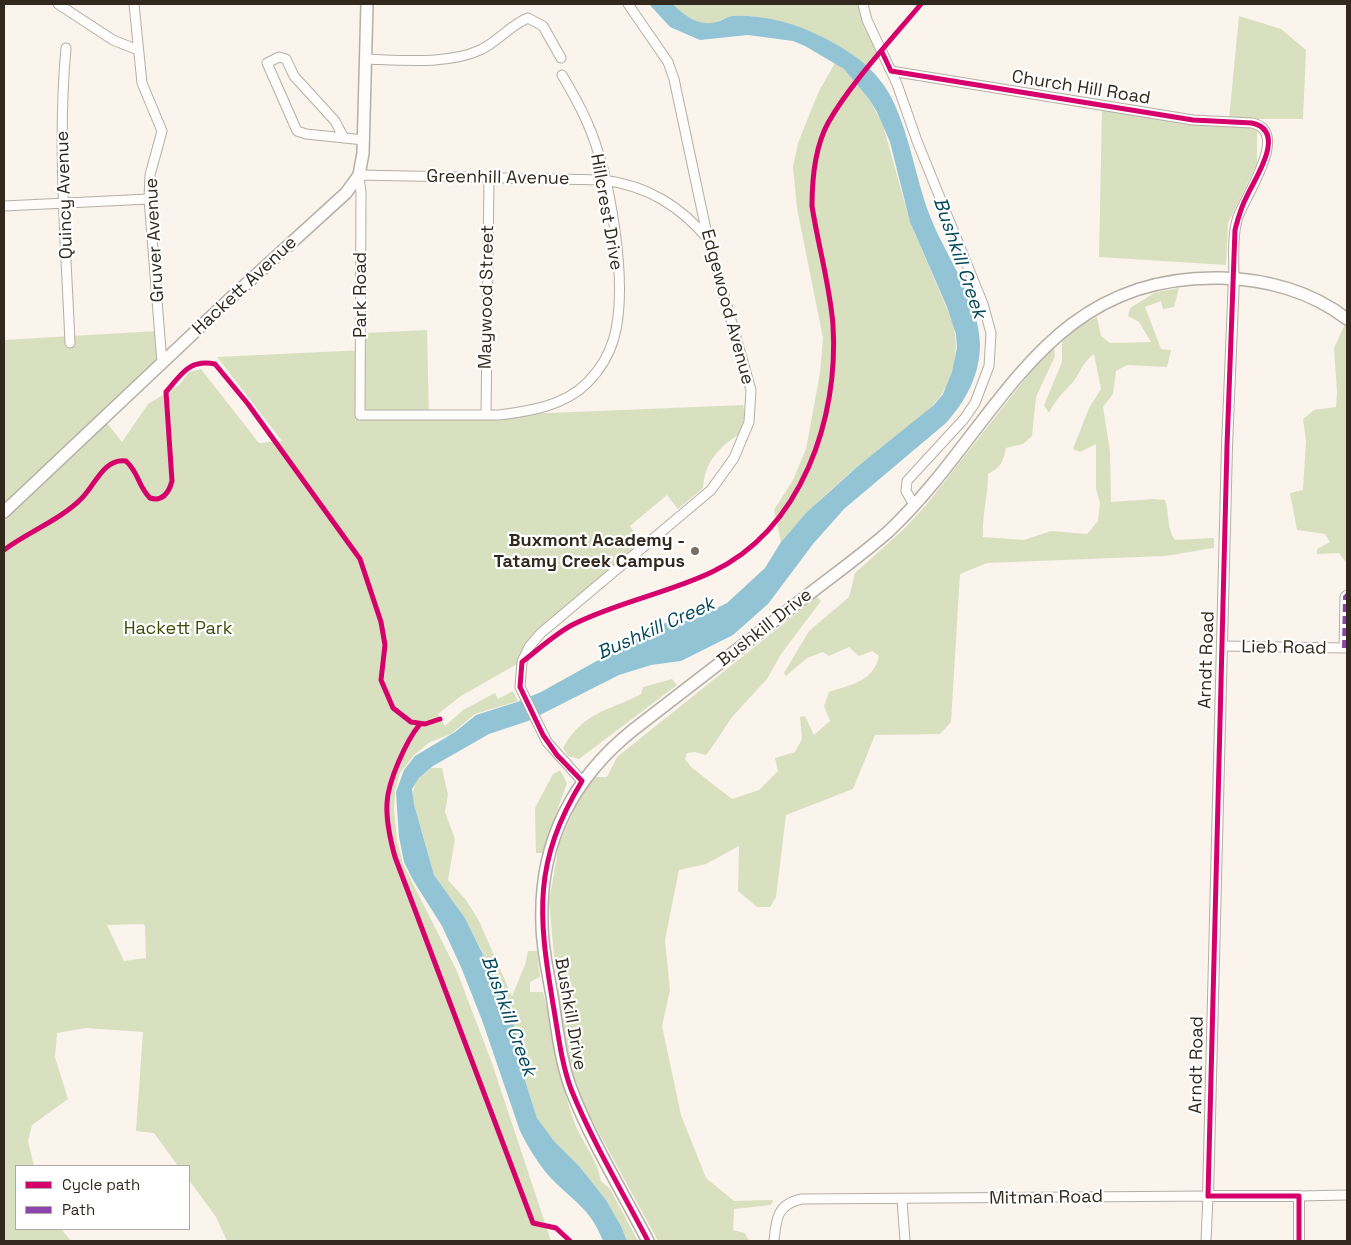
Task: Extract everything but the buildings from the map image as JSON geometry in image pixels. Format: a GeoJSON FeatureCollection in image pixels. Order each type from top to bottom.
{"type":"FeatureCollection","features":[{"type":"Feature","properties":{"kind":"main road","name":"Hackett Avenue"},"geometry":{"type":"LineString","coordinates":[[4,512],[346,193],[359,175],[364,140],[367,4]]}},
{"type":"Feature","properties":{"kind":"main road","name":"Bushkill Drive"},"geometry":{"type":"LineString","coordinates":[[648,1241],[582,1114],[568,1081],[562,1060],[544,946],[542,891],[548,858],[562,818],[582,781],[603,756],[623,738],[872,545],[914,505],[1027,365],[1071,324],[1115,298],[1156,284],[1190,278],[1234,278],[1267,282],[1291,289],[1324,304],[1347,318]]}},
{"type":"Feature","properties":{"kind":"street"},"geometry":{"type":"LineString","coordinates":[[58,4],[113,40],[138,50]]}},
{"type":"Feature","properties":{"kind":"street","name":"Gruver Avenue"},"geometry":{"type":"LineString","coordinates":[[134,4],[142,83],[162,131],[152,168],[149,199],[162,363]]}},
{"type":"Feature","properties":{"kind":"street","name":"Edgewood Avenue"},"geometry":{"type":"LineString","coordinates":[[582,781],[552,749],[520,687],[522,662],[534,640],[711,490],[734,458],[744,440],[750,415],[750,390],[708,239],[674,79],[668,62],[628,4]]}},
{"type":"Feature","properties":{"kind":"street"},"geometry":{"type":"LineString","coordinates":[[863,4],[867,20],[891,71],[917,141],[983,304],[990,333],[989,366],[975,403],[964,419],[908,481],[906,491],[914,505]]}},
{"type":"Feature","properties":{"kind":"street"},"geometry":{"type":"LineString","coordinates":[[365,59],[415,61],[468,55],[493,43],[528,18],[536,21],[550,35],[561,58]]}},
{"type":"Feature","properties":{"kind":"street","name":"Quincy Avenue"},"geometry":{"type":"LineString","coordinates":[[66,48],[63,85],[70,343]]}},
{"type":"Feature","properties":{"kind":"street"},"geometry":{"type":"LineString","coordinates":[[344,138],[335,121],[294,76],[286,59],[279,57],[270,60],[266,66],[297,131],[306,134],[344,138],[364,140]]}},
{"type":"Feature","properties":{"kind":"street","name":"Church Hill Road"},"geometry":{"type":"LineString","coordinates":[[891,71],[1194,120],[1252,124],[1261,126],[1266,131]]}},
{"type":"Feature","properties":{"kind":"street","name":"Hillcrest Drive"},"geometry":{"type":"LineString","coordinates":[[360,415],[486,415],[519,412],[550,405],[587,384],[605,360],[614,338],[618,314],[618,263],[604,180],[588,123],[562,75]]}},
{"type":"Feature","properties":{"kind":"street","name":"Arndt Road"},"geometry":{"type":"LineString","coordinates":[[1206,1241],[1222,646],[1237,222],[1266,156],[1268,145],[1266,131]]}},
{"type":"Feature","properties":{"kind":"street","name":"Greenhill Avenue"},"geometry":{"type":"LineString","coordinates":[[359,175],[604,180],[638,187],[662,199],[687,216],[708,239]]}},
{"type":"Feature","properties":{"kind":"street","name":"Park Road"},"geometry":{"type":"LineString","coordinates":[[359,175],[361,193],[360,415]]}},
{"type":"Feature","properties":{"kind":"street","name":"Maywood Street"},"geometry":{"type":"LineString","coordinates":[[486,415],[489,179]]}},
{"type":"Feature","properties":{"kind":"street"},"geometry":{"type":"LineString","coordinates":[[4,206],[149,199]]}},
{"type":"Feature","properties":{"kind":"street"},"geometry":{"type":"LineString","coordinates":[[1346,648],[1345,597],[1347,595]]}},
{"type":"Feature","properties":{"kind":"street","name":"Lieb Road"},"geometry":{"type":"LineString","coordinates":[[1222,646],[1346,648]]}},
{"type":"Feature","properties":{"kind":"street","name":"Mitman Road"},"geometry":{"type":"LineString","coordinates":[[774,1241],[776,1221],[780,1212],[790,1201],[811,1199],[902,1200],[1347,1195]]}},
{"type":"Feature","properties":{"kind":"street"},"geometry":{"type":"LineString","coordinates":[[1298,1196],[1300,1241]]}},
{"type":"Feature","properties":{"kind":"street"},"geometry":{"type":"LineString","coordinates":[[902,1200],[905,1241]]}},
{"type":"Feature","properties":{"kind":"green space"},"geometry":{"type":"Polygon","coordinates":[[[673,4],[859,4],[878,52],[867,66],[834,43],[798,27],[753,16],[731,16],[716,22],[698,22],[687,17],[673,4]]]}},
{"type":"Feature","properties":{"kind":"green space"},"geometry":{"type":"Polygon","coordinates":[[[1239,16],[1281,29],[1306,50],[1303,119],[1229,119],[1239,16]]]}},
{"type":"Feature","properties":{"kind":"green space"},"geometry":{"type":"Polygon","coordinates":[[[835,63],[844,69],[869,99],[883,125],[910,222],[953,323],[956,349],[952,372],[943,391],[930,408],[914,424],[857,467],[808,512],[781,542],[774,510],[793,480],[806,449],[820,373],[823,338],[797,208],[793,167],[798,143],[818,93],[835,63]]]}},
{"type":"Feature","properties":{"kind":"green space"},"geometry":{"type":"Polygon","coordinates":[[[1102,108],[1208,126],[1257,128],[1257,164],[1228,223],[1226,265],[1099,257],[1102,108]]]}},
{"type":"Feature","properties":{"kind":"green space"},"geometry":{"type":"Polygon","coordinates":[[[1179,288],[1174,307],[1163,309],[1161,301],[1145,307],[1161,349],[1171,350],[1167,367],[1127,365],[1116,371],[1113,394],[1103,407],[1110,451],[1111,502],[1165,500],[1170,531],[1175,540],[1214,538],[1214,548],[1164,556],[987,563],[960,574],[951,722],[940,734],[875,735],[853,789],[786,815],[776,897],[770,907],[757,907],[738,891],[739,846],[706,864],[679,870],[665,940],[670,990],[662,1026],[681,1115],[706,1178],[734,1201],[773,1200],[771,1205],[734,1209],[733,1230],[745,1233],[749,1241],[658,1241],[575,1089],[560,1022],[549,901],[559,845],[578,800],[594,777],[607,777],[617,757],[817,597],[821,601],[781,654],[767,679],[732,717],[706,755],[695,752],[687,753],[685,759],[691,767],[732,799],[759,790],[778,771],[775,758],[795,752],[802,739],[800,717],[805,716],[814,735],[830,721],[824,706],[829,692],[867,677],[876,665],[879,656],[872,651],[859,656],[849,647],[829,656],[823,652],[807,658],[786,676],[784,673],[809,631],[849,597],[855,573],[904,529],[927,504],[1050,347],[1054,347],[1055,356],[1036,397],[1032,436],[1023,444],[1006,448],[1001,464],[988,474],[983,537],[1024,540],[1051,531],[1087,534],[1098,521],[1100,503],[1096,489],[1096,444],[1080,452],[1073,449],[1089,408],[1101,389],[1094,354],[1086,361],[1076,378],[1057,400],[1049,413],[1044,405],[1062,362],[1062,339],[1067,332],[1097,317],[1101,336],[1110,343],[1151,342],[1139,322],[1128,316],[1130,308],[1156,292],[1179,288]]]}},
{"type":"Feature","properties":{"kind":"green space"},"geometry":{"type":"Polygon","coordinates":[[[1345,324],[1347,326],[1347,564],[1339,553],[1317,554],[1317,549],[1330,542],[1325,534],[1297,530],[1290,493],[1303,490],[1306,441],[1303,419],[1314,410],[1336,407],[1337,392],[1334,348],[1345,324]]]}},
{"type":"Feature","properties":{"kind":"green space","name":"Hackett Park"},"geometry":{"type":"Polygon","coordinates":[[[427,330],[429,418],[743,405],[745,414],[741,433],[720,449],[710,462],[704,478],[703,488],[678,509],[667,495],[630,526],[641,542],[532,635],[517,664],[461,696],[438,714],[445,726],[463,710],[495,693],[498,699],[513,691],[518,701],[475,714],[451,734],[430,742],[415,754],[400,773],[395,791],[394,809],[397,840],[403,864],[456,969],[492,1063],[551,1241],[227,1241],[216,1217],[190,1181],[190,1165],[177,1165],[154,1133],[136,1131],[143,1032],[86,1028],[57,1033],[55,1057],[68,1099],[32,1125],[28,1141],[34,1165],[15,1165],[15,1230],[62,1230],[71,1241],[4,1241],[4,340],[157,331],[162,363],[51,467],[56,472],[107,423],[122,442],[148,404],[179,385],[189,372],[201,369],[259,443],[282,441],[217,357],[364,350],[365,333],[427,330]],[[143,924],[107,925],[124,961],[146,958],[145,926],[143,924]]]}},
{"type":"Feature","properties":{"kind":"green space"},"geometry":{"type":"Polygon","coordinates":[[[672,679],[677,685],[579,759],[568,756],[563,748],[579,726],[588,719],[641,694],[643,687],[672,679]]]}},
{"type":"Feature","properties":{"kind":"green space"},"geometry":{"type":"Polygon","coordinates":[[[431,768],[442,768],[448,795],[445,812],[455,839],[448,880],[466,900],[479,921],[512,996],[525,965],[528,951],[537,951],[540,977],[530,982],[530,992],[543,992],[560,1072],[573,1119],[596,1165],[601,1181],[610,1189],[638,1241],[627,1241],[606,1200],[580,1167],[554,1141],[537,1118],[524,1077],[522,1052],[498,983],[465,918],[434,875],[412,796],[416,781],[431,768]]]}},
{"type":"Feature","properties":{"kind":"green space"},"geometry":{"type":"Polygon","coordinates":[[[560,770],[567,783],[542,853],[536,853],[535,808],[553,774],[560,770]]]}},
{"type":"Feature","properties":{"kind":"water","name":"Bushkill Creek"},"geometry":{"type":"Polygon","coordinates":[[[649,4],[673,4],[687,16],[704,23],[738,16],[757,17],[782,22],[804,29],[834,43],[870,69],[891,97],[898,111],[930,216],[961,279],[974,311],[980,345],[977,367],[970,387],[946,423],[844,509],[813,544],[768,604],[733,635],[681,661],[651,665],[619,675],[528,721],[489,734],[433,766],[419,778],[412,789],[414,804],[434,875],[465,918],[506,1001],[522,1052],[524,1077],[537,1118],[554,1141],[580,1167],[606,1200],[627,1241],[603,1241],[598,1229],[586,1212],[549,1176],[523,1137],[482,1020],[461,967],[442,926],[404,862],[399,837],[396,792],[404,770],[415,756],[455,732],[476,715],[541,692],[665,623],[693,620],[727,603],[765,568],[781,542],[807,512],[857,467],[934,405],[943,394],[952,372],[957,348],[956,334],[947,307],[910,222],[890,142],[869,99],[844,69],[793,41],[748,35],[700,40],[670,27],[649,4]]]}},
{"type":"Feature","properties":{"kind":"marked path"},"geometry":{"type":"LineString","coordinates":[[1344,648],[1345,597],[1347,595]]}},
{"type":"Feature","properties":{"kind":"cycle path"},"geometry":{"type":"LineString","coordinates":[[648,1241],[588,1128],[571,1089],[562,1058],[544,943],[544,889],[547,863],[555,837],[566,810],[582,781],[557,755],[543,735],[520,687],[522,662],[574,624],[712,572],[743,553],[770,528],[791,499],[808,467],[821,433],[829,397],[833,361],[833,325],[827,280],[812,206],[817,153],[824,132],[837,108],[872,62],[921,4]]}},
{"type":"Feature","properties":{"kind":"cycle path"},"geometry":{"type":"LineString","coordinates":[[882,52],[891,71],[1193,120],[1252,123],[1262,128],[1268,135],[1266,156],[1243,204],[1235,230],[1227,446],[1208,1196],[1299,1196],[1299,1241]]}},
{"type":"Feature","properties":{"kind":"cycle path"},"geometry":{"type":"LineString","coordinates":[[4,550],[54,520],[73,506],[86,494],[105,468],[118,461],[126,461],[150,498],[158,499],[165,495],[172,481],[166,392],[181,374],[192,366],[206,363],[215,364],[248,404],[360,559],[381,622],[385,645],[381,680],[393,708],[411,722],[425,724],[440,719]]}},
{"type":"Feature","properties":{"kind":"cycle path"},"geometry":{"type":"LineString","coordinates":[[420,724],[409,740],[388,794],[388,823],[395,857],[533,1223],[556,1228],[570,1241]]}},
{"type":"Feature","properties":{"kind":"place","name":"Buxmont Academy - Tatamy Creek Campus"},"geometry":{"type":"Point","coordinates":[695,551]}}]}
